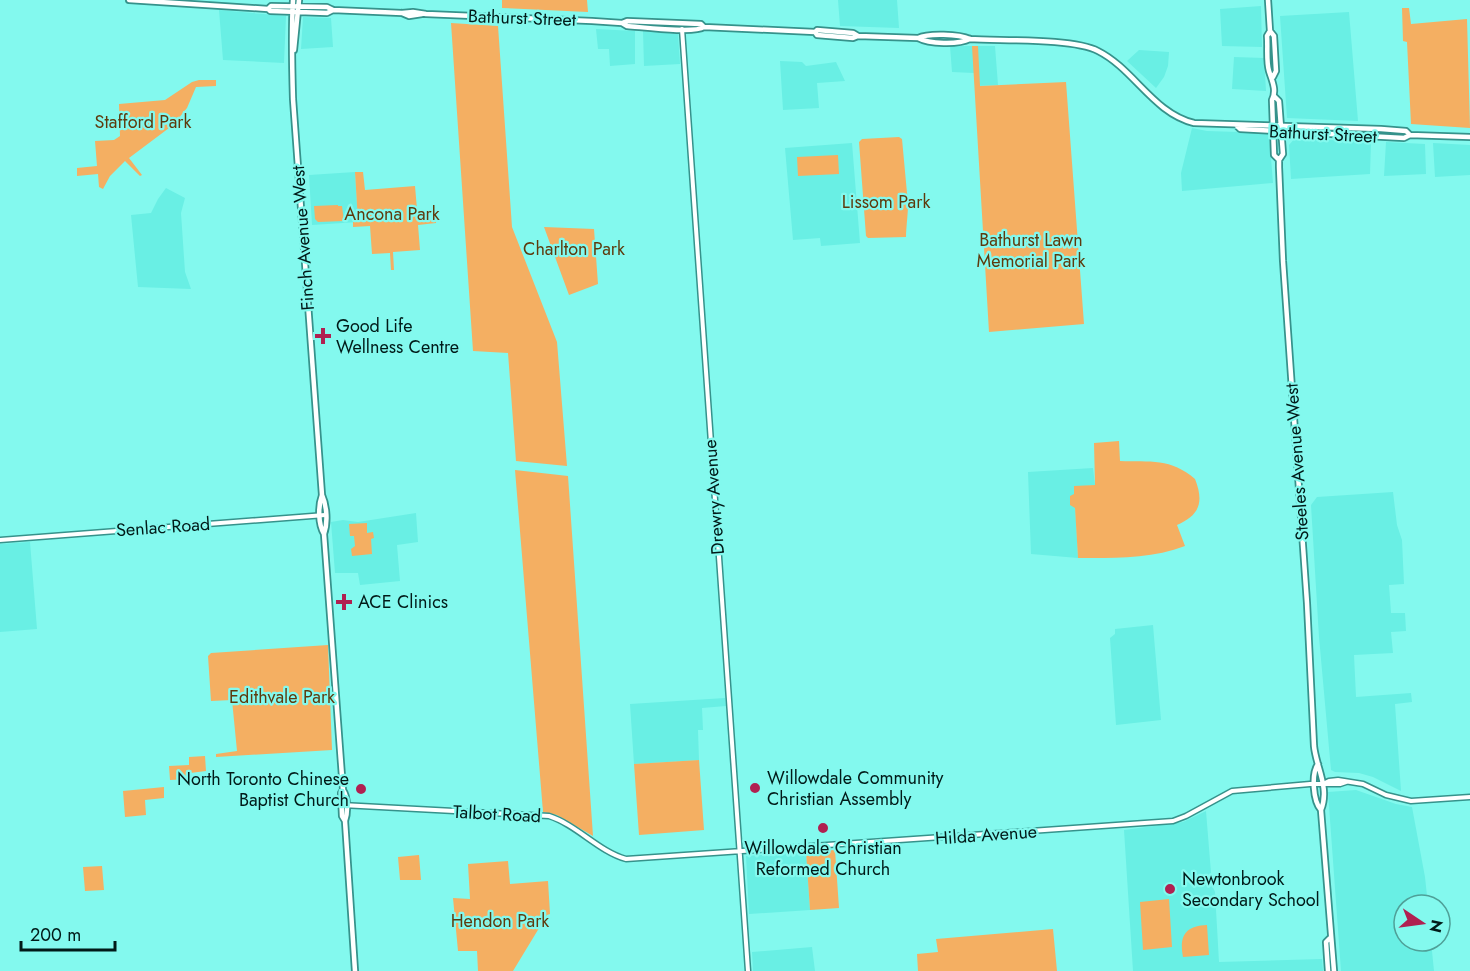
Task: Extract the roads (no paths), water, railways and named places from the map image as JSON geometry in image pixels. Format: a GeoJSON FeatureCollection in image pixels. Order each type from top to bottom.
{"type":"FeatureCollection","features":[{"type":"Feature","properties":{"kind":"main road","name":"Bathurst Street"},"geometry":{"type":"LineString","coordinates":[[129,0],[270,11],[295,7],[327,13],[333,10],[415,12],[622,23],[627,21],[700,24],[704,27],[815,32],[817,30],[853,33],[858,36],[918,38],[923,41],[963,42],[970,39],[1070,44],[1096,50],[1114,60],[1163,107],[1176,117],[1194,123],[1398,130],[1406,131],[1410,135]]}},
{"type":"Feature","properties":{"kind":"main road","name":"Finch Avenue West"},"geometry":{"type":"LineString","coordinates":[[299,0],[295,7],[291,44],[293,99],[322,495],[325,502],[324,534],[343,790],[341,793],[344,805],[342,816],[345,821],[355,971]]}},
{"type":"Feature","properties":{"kind":"main road","name":"Steeles Avenue West"},"geometry":{"type":"LineString","coordinates":[[1268,0],[1270,32],[1267,36],[1269,72],[1273,77],[1274,155],[1279,159]]}},
{"type":"Feature","properties":{"kind":"main road","name":"Bathurst Street"},"geometry":{"type":"LineString","coordinates":[[622,23],[627,26],[682,30],[699,30],[704,27]]}},
{"type":"Feature","properties":{"kind":"main road","name":"Steeles Avenue West"},"geometry":{"type":"LineString","coordinates":[[1274,96],[1279,101],[1283,154],[1279,159],[1282,261],[1307,603],[1315,758],[1321,768],[1322,784],[1321,810],[1330,938],[1326,942],[1334,971]]}},
{"type":"Feature","properties":{"kind":"main road","name":"Bathurst Street"},"geometry":{"type":"LineString","coordinates":[[1236,125],[1240,129],[1404,138],[1410,135],[1470,137]]}},
{"type":"Feature","properties":{"kind":"main road","name":"Steeles Avenue West"},"geometry":{"type":"LineString","coordinates":[[1318,764],[1314,770],[1317,806],[1321,810]]}},
{"type":"Feature","properties":{"kind":"main road","name":"Steeles Avenue West"},"geometry":{"type":"LineString","coordinates":[[1328,971],[1330,961]]}},
{"type":"Feature","properties":{"kind":"street","name":"Drewry Avenue"},"geometry":{"type":"LineString","coordinates":[[682,24],[748,971]]}},
{"type":"Feature","properties":{"kind":"street","name":"Senlac Road"},"geometry":{"type":"LineString","coordinates":[[0,540],[323,515]]}},
{"type":"Feature","properties":{"kind":"street","name":"Hilda Avenue"},"geometry":{"type":"LineString","coordinates":[[642,858],[1173,821],[1232,791],[1322,784],[1329,781],[1363,784],[1386,795],[1411,801],[1470,797]]}},
{"type":"Feature","properties":{"kind":"street","name":"Talbot Road"},"geometry":{"type":"LineString","coordinates":[[344,805],[549,816],[565,823],[614,855],[626,859],[642,858]]}},
{"type":"Feature","properties":{"kind":"place","name":"Good Life Wellness Centre"},"geometry":{"type":"Point","coordinates":[323,336]}},
{"type":"Feature","properties":{"kind":"place","name":"ACE Clinics"},"geometry":{"type":"Point","coordinates":[344,602]}},
{"type":"Feature","properties":{"kind":"place","name":"Willowdale Community Christian Assembly"},"geometry":{"type":"Point","coordinates":[755,788]}},
{"type":"Feature","properties":{"kind":"place","name":"North Toronto Chinese Baptist Church"},"geometry":{"type":"Point","coordinates":[361,789]}},
{"type":"Feature","properties":{"kind":"place","name":"Willowdale Christian Reformed Church"},"geometry":{"type":"Point","coordinates":[823,828]}},
{"type":"Feature","properties":{"kind":"place","name":"Newtonbrook Secondary School"},"geometry":{"type":"Point","coordinates":[1170,889]}},
{"type":"Feature","properties":{"kind":"park label","name":"Stafford Park"},"geometry":{"type":"Point","coordinates":[143,122]}},
{"type":"Feature","properties":{"kind":"park label","name":"Lissom Park"},"geometry":{"type":"Point","coordinates":[886,202]}},
{"type":"Feature","properties":{"kind":"park label","name":"Ancona Park"},"geometry":{"type":"Point","coordinates":[392,214]}},
{"type":"Feature","properties":{"kind":"park label","name":"Charlton Park"},"geometry":{"type":"Point","coordinates":[574,249]}},
{"type":"Feature","properties":{"kind":"park label","name":"Bathurst Lawn Memorial Park"},"geometry":{"type":"Point","coordinates":[1031,250]}},
{"type":"Feature","properties":{"kind":"park label","name":"Edithvale Park"},"geometry":{"type":"Point","coordinates":[282,697]}},
{"type":"Feature","properties":{"kind":"park label","name":"Hendon Park"},"geometry":{"type":"Point","coordinates":[500,921]}}]}
